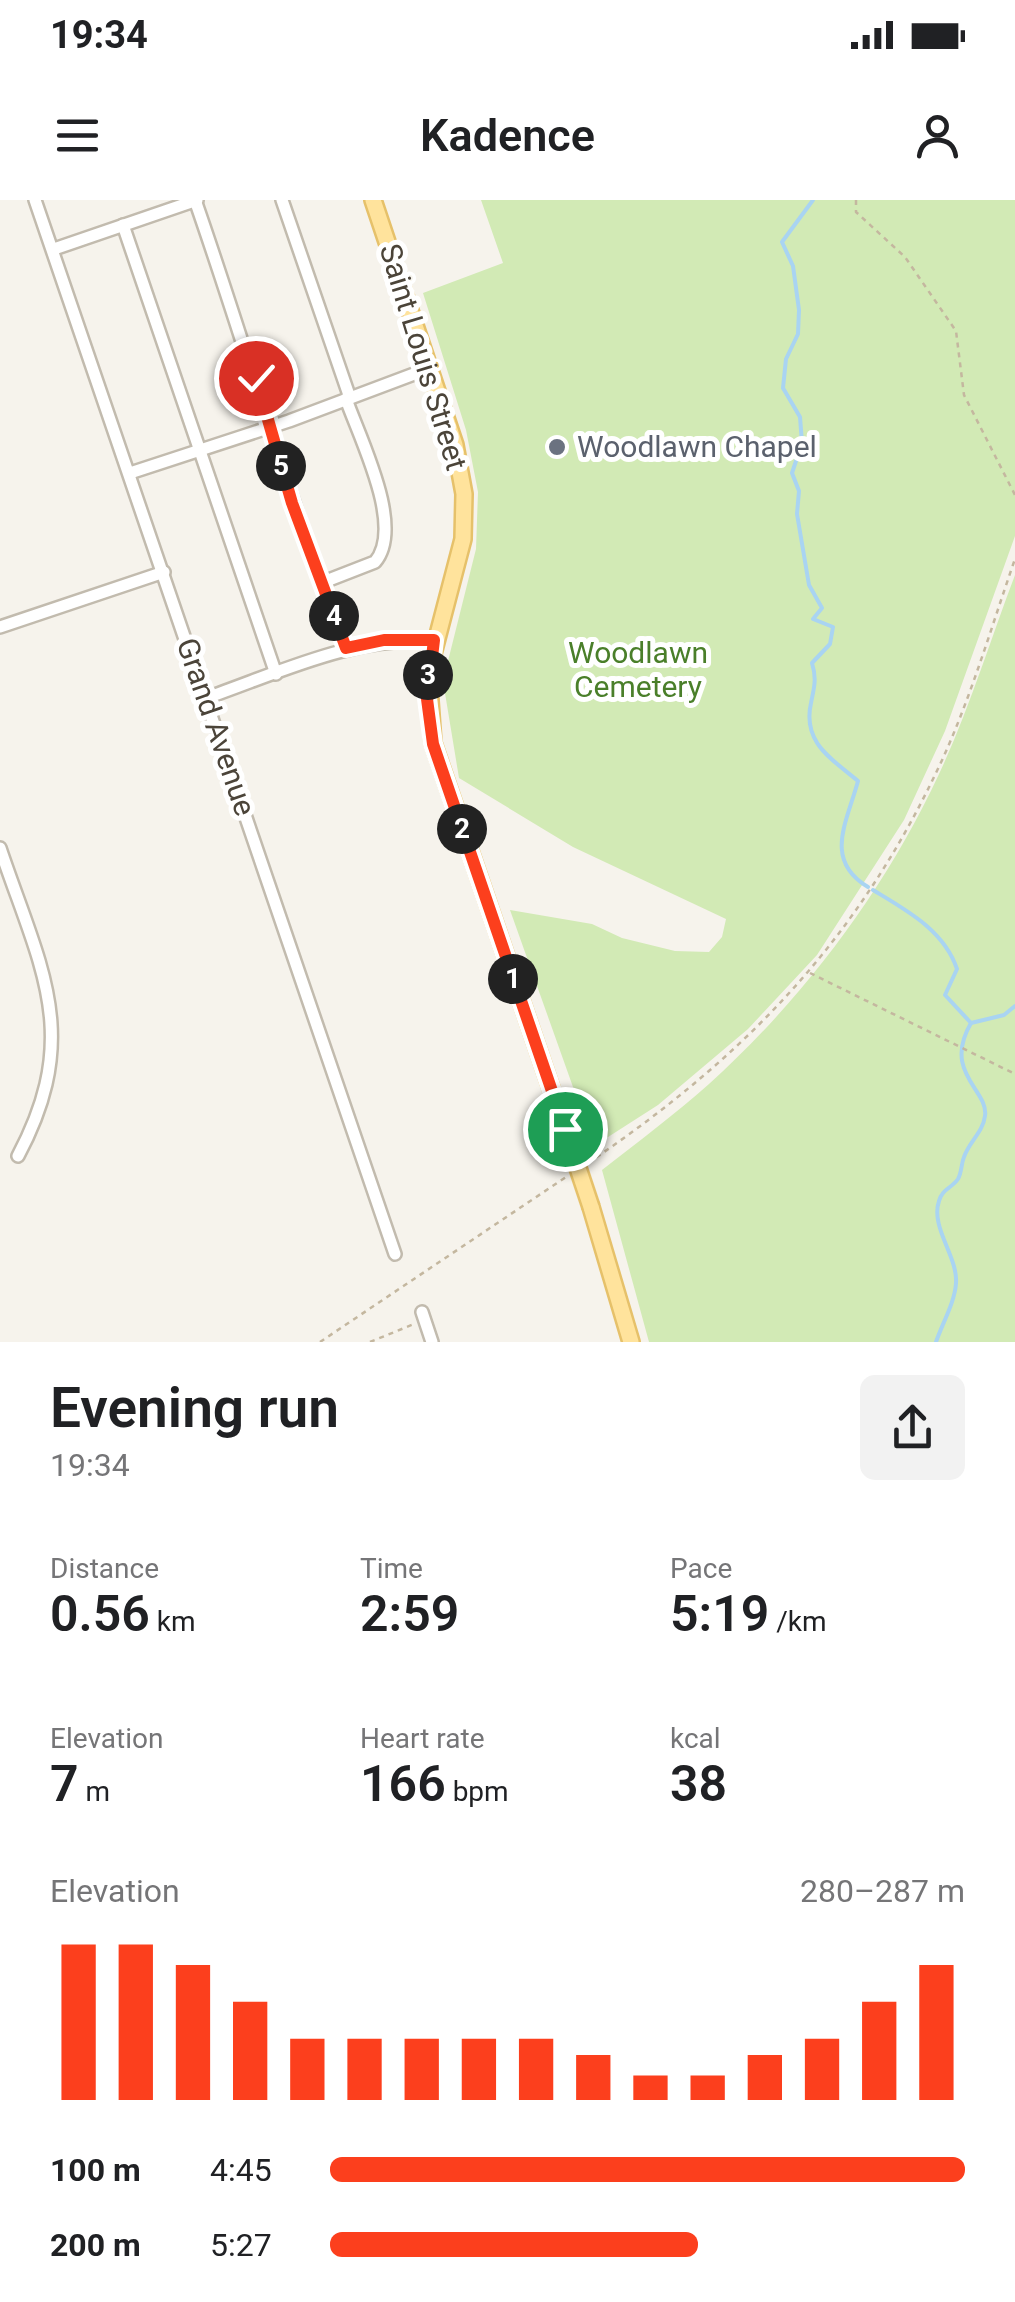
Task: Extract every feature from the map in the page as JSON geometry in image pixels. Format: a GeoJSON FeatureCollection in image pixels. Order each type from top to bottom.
{"type":"FeatureCollection","features":[{"type":"Feature","properties":{"kind":"main road","name":"Saint Louis Street"},"geometry":{"type":"LineString","coordinates":[[373,200],[455,445],[464,494],[463,539],[434,640],[427,699],[433,744],[592,1207],[631,1342]]}},
{"type":"Feature","properties":{"kind":"street","name":"Grand Avenue"},"geometry":{"type":"LineString","coordinates":[[35,200],[395,1254]]}},
{"type":"Feature","properties":{"kind":"street"},"geometry":{"type":"LineString","coordinates":[[54,249],[196,200],[321,583],[346,648]]}},
{"type":"Feature","properties":{"kind":"street"},"geometry":{"type":"LineString","coordinates":[[282,200],[388,528],[375,562],[321,583]]}},
{"type":"Feature","properties":{"kind":"street"},"geometry":{"type":"LineString","coordinates":[[123,225],[276,674]]}},
{"type":"Feature","properties":{"kind":"street"},"geometry":{"type":"LineString","coordinates":[[130,473],[430,368]]}},
{"type":"Feature","properties":{"kind":"street"},"geometry":{"type":"LineString","coordinates":[[0,626],[164,572]]}},
{"type":"Feature","properties":{"kind":"street"},"geometry":{"type":"LineString","coordinates":[[206,698],[346,648],[384,640],[434,640]]}},
{"type":"Feature","properties":{"kind":"street"},"geometry":{"type":"LineString","coordinates":[[0,848],[48,986],[54,1032],[51,1072],[18,1156]]}},
{"type":"Feature","properties":{"kind":"street"},"geometry":{"type":"LineString","coordinates":[[424,1318],[432,1342]]}},
{"type":"Feature","properties":{"kind":"path"},"geometry":{"type":"LineString","coordinates":[[856,200],[856,212],[906,258],[956,331],[964,394],[1015,495]]}},
{"type":"Feature","properties":{"kind":"path"},"geometry":{"type":"LineString","coordinates":[[320,1342],[648,1122],[748,1038],[810,973],[867,894],[925,795],[972,684],[1015,558]]}},
{"type":"Feature","properties":{"kind":"path"},"geometry":{"type":"LineString","coordinates":[[810,973],[1015,1074]]}},
{"type":"Feature","properties":{"kind":"path"},"geometry":{"type":"LineString","coordinates":[[370,1342],[424,1318]]}},
{"type":"Feature","properties":{"kind":"green space","name":"Woodlawn Cemetery"},"geometry":{"type":"Polygon","coordinates":[[[481,200],[1015,200],[1015,536],[945,731],[904,820],[817,955],[748,1029],[658,1105],[594,1146],[510,910],[592,924],[622,938],[675,951],[709,952],[722,937],[726,919],[573,847],[459,778],[443,681],[476,549],[478,492],[466,430],[423,293],[503,263],[481,200]]]}},
{"type":"Feature","properties":{"kind":"green space"},"geometry":{"type":"Polygon","coordinates":[[[1015,575],[1015,1342],[649,1342],[602,1170],[744,1051],[809,979],[868,900],[939,774],[1015,575]]]}},
{"type":"Feature","properties":{"kind":"waterway"},"geometry":{"type":"LineString","coordinates":[[813,200],[782,242],[793,266],[799,310],[798,334],[786,359],[783,388],[800,417],[802,443],[792,473],[799,491],[797,514],[809,585],[822,608],[813,619],[833,627],[830,644],[812,663],[815,679],[809,717],[821,749],[858,781],[844,825],[842,852],[854,876],[868,887]]}},
{"type":"Feature","properties":{"kind":"waterway"},"geometry":{"type":"LineString","coordinates":[[873,890],[922,922],[943,943],[957,969],[945,995],[971,1023]]}},
{"type":"Feature","properties":{"kind":"waterway"},"geometry":{"type":"LineString","coordinates":[[971,1023],[1004,1015],[1015,1006]]}},
{"type":"Feature","properties":{"kind":"waterway"},"geometry":{"type":"LineString","coordinates":[[936,1342],[956,1283],[938,1221],[939,1201],[958,1179],[966,1152],[985,1116],[962,1055],[963,1040],[971,1023]]}},
{"type":"Feature","properties":{"kind":"place","name":"Woodlawn Chapel"},"geometry":{"type":"Point","coordinates":[557,447]}},
{"type":"Feature","properties":{"kind":"route"},"geometry":{"type":"LineString","coordinates":[[256,378],[292,503],[346,648],[384,640],[434,640],[427,699],[433,744],[565,1129]]}}]}
